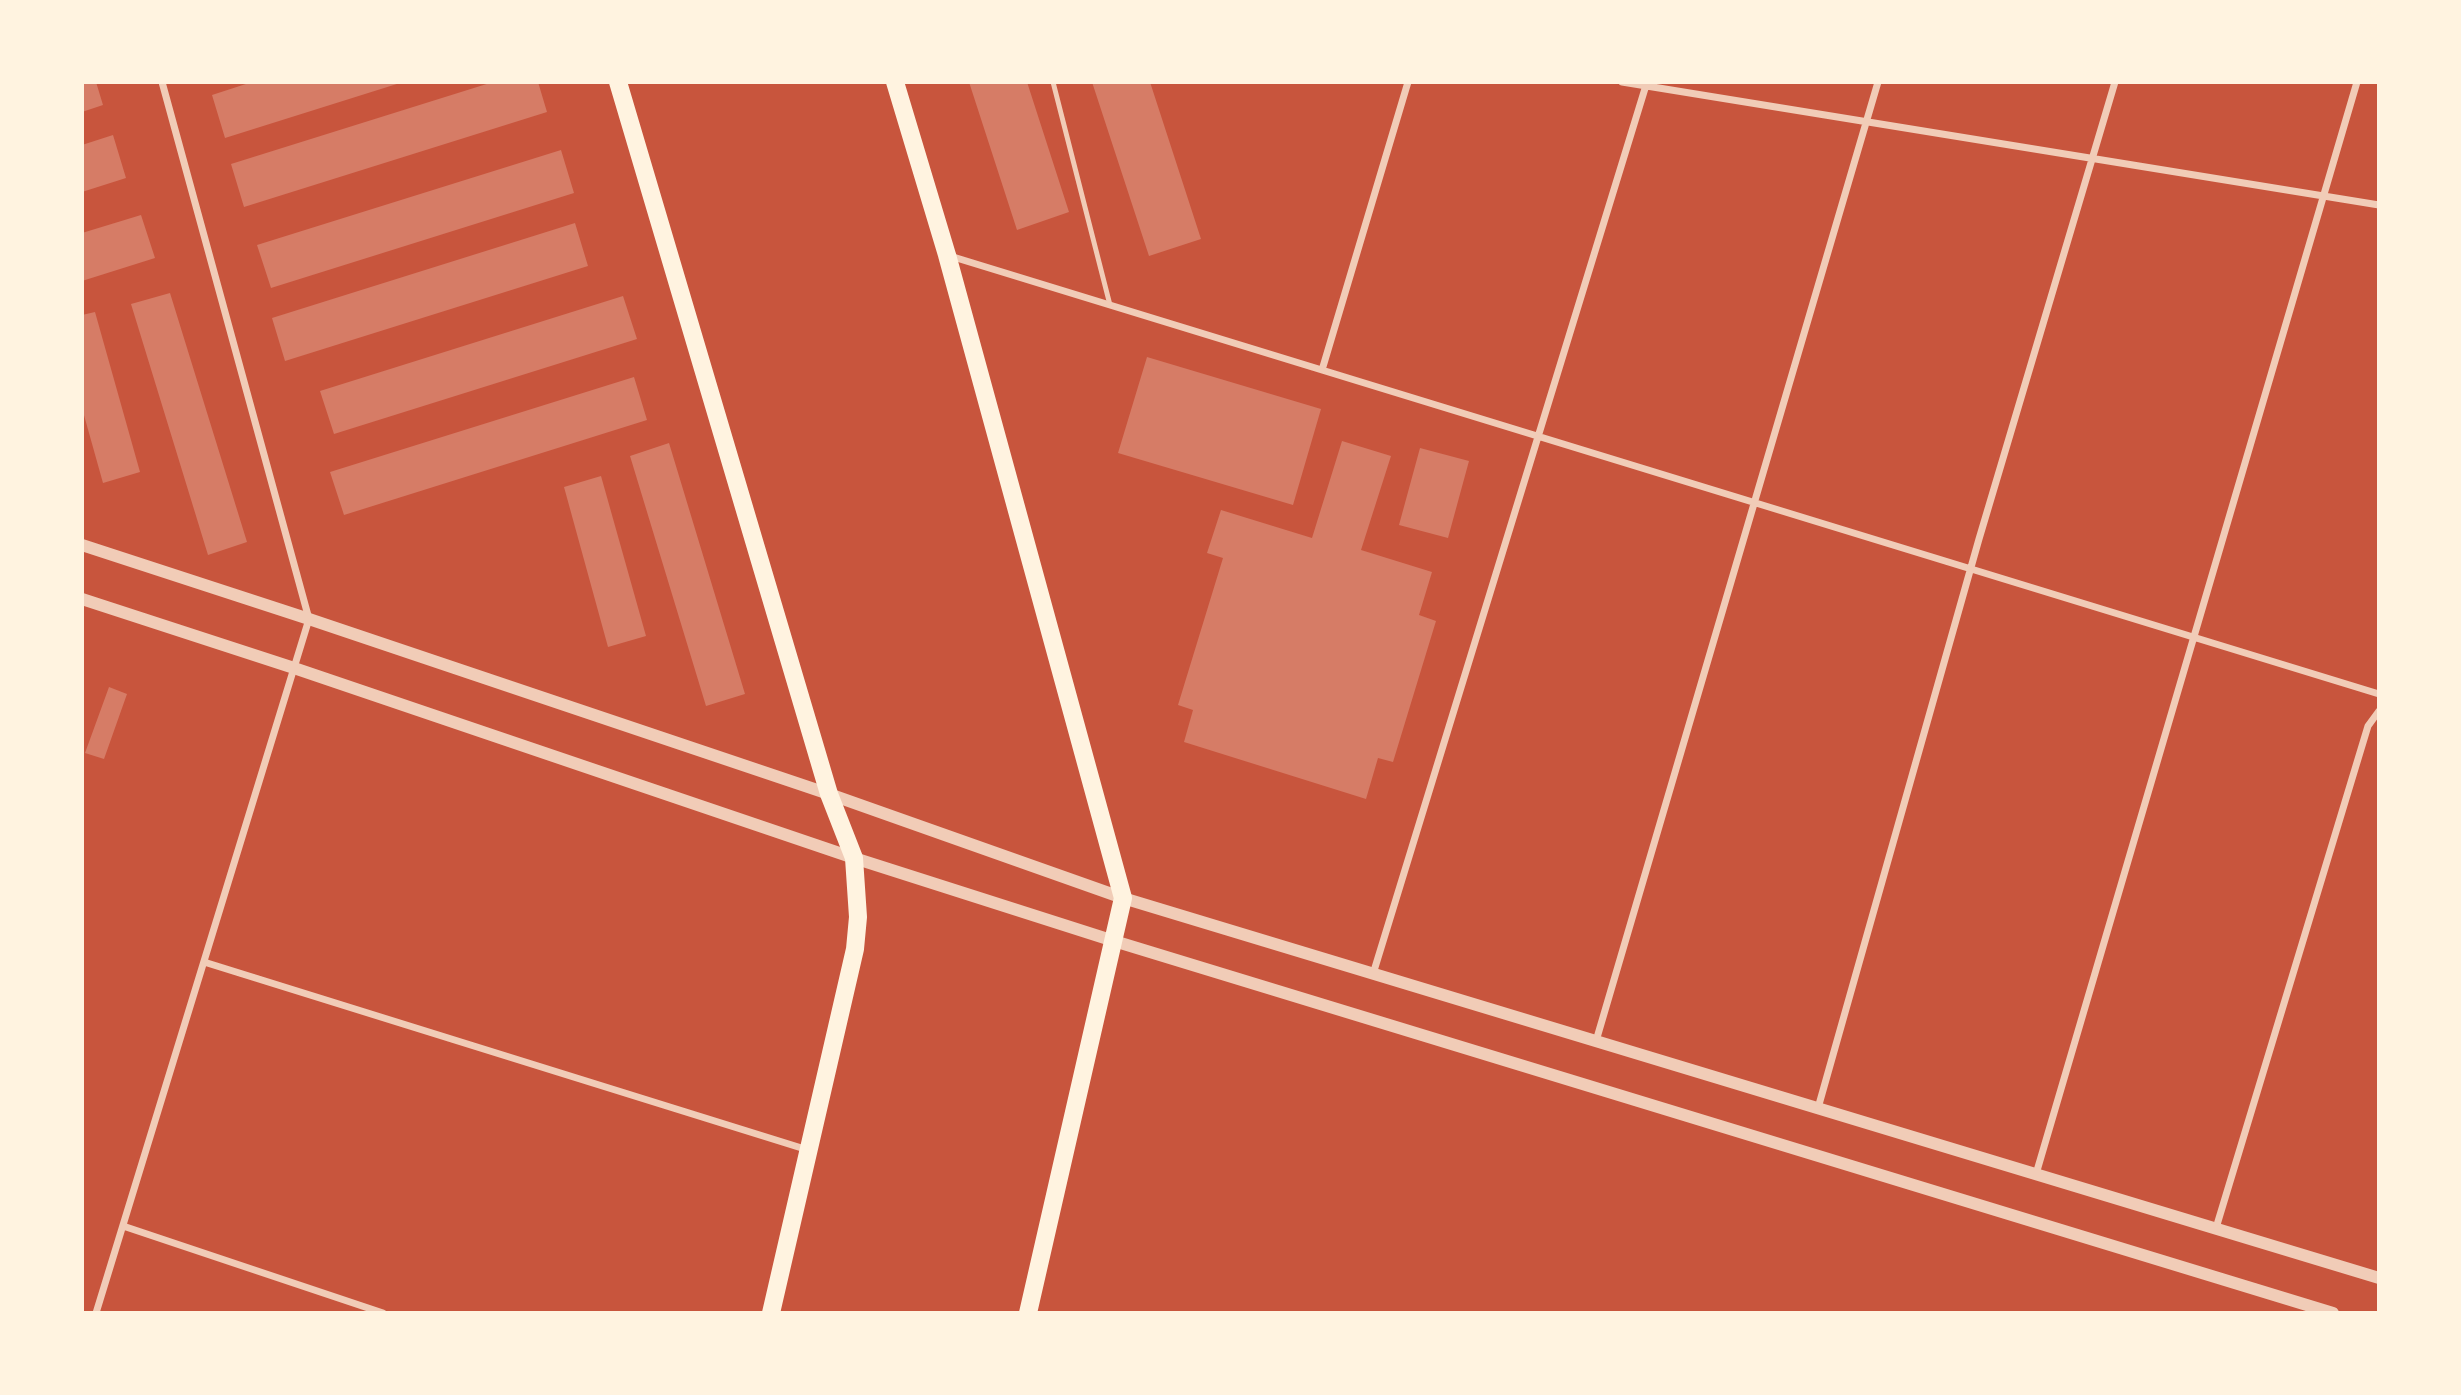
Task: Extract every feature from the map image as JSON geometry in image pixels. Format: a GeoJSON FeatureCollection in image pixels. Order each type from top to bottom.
{"type":"FeatureCollection","features":[{"type":"Feature","properties":{"kind":"main road"},"geometry":{"type":"LineString","coordinates":[[618,82],[830,794],[853,858],[858,917],[855,949],[771,1313]]}},
{"type":"Feature","properties":{"kind":"main road"},"geometry":{"type":"LineString","coordinates":[[895,82],[947,255],[1123,898],[1028,1313]]}},
{"type":"Feature","properties":{"kind":"street"},"geometry":{"type":"LineString","coordinates":[[96,1313],[309,619],[162,82]]}},
{"type":"Feature","properties":{"kind":"street"},"geometry":{"type":"LineString","coordinates":[[1322,370],[1408,82]]}},
{"type":"Feature","properties":{"kind":"street"},"geometry":{"type":"LineString","coordinates":[[1622,82],[2379,205]]}},
{"type":"Feature","properties":{"kind":"street"},"geometry":{"type":"LineString","coordinates":[[1596,1041],[1878,82]]}},
{"type":"Feature","properties":{"kind":"street"},"geometry":{"type":"LineString","coordinates":[[1818,1108],[1970,569],[2115,82]]}},
{"type":"Feature","properties":{"kind":"street"},"geometry":{"type":"LineString","coordinates":[[2036,1174],[2357,82]]}},
{"type":"Feature","properties":{"kind":"street"},"geometry":{"type":"LineString","coordinates":[[1373,974],[1646,84]]}},
{"type":"Feature","properties":{"kind":"street"},"geometry":{"type":"LineString","coordinates":[[947,255],[2379,694]]}},
{"type":"Feature","properties":{"kind":"street"},"geometry":{"type":"LineString","coordinates":[[82,545],[830,794],[1123,898],[2379,1278]]}},
{"type":"Feature","properties":{"kind":"street"},"geometry":{"type":"LineString","coordinates":[[82,599],[294,668],[853,858],[1114,941],[2333,1313]]}},
{"type":"Feature","properties":{"kind":"street"},"geometry":{"type":"LineString","coordinates":[[2216,1228],[2368,726],[2379,711]]}},
{"type":"Feature","properties":{"kind":"street"},"geometry":{"type":"LineString","coordinates":[[204,962],[808,1150]]}},
{"type":"Feature","properties":{"kind":"street"},"geometry":{"type":"LineString","coordinates":[[123,1226],[383,1313]]}},
{"type":"Feature","properties":{"kind":"lane"},"geometry":{"type":"LineString","coordinates":[[1053,82],[1110,305]]}},
{"type":"Feature","properties":{"kind":"building"},"geometry":{"type":"Polygon","coordinates":[[[82,82],[96,82],[103,105],[82,112],[82,82]]]}},
{"type":"Feature","properties":{"kind":"building"},"geometry":{"type":"Polygon","coordinates":[[[252,82],[400,83],[225,138],[212,95],[252,82]]]}},
{"type":"Feature","properties":{"kind":"building"},"geometry":{"type":"Polygon","coordinates":[[[493,82],[538,82],[547,112],[244,207],[231,164],[493,82]]]}},
{"type":"Feature","properties":{"kind":"building"},"geometry":{"type":"Polygon","coordinates":[[[969,82],[1027,82],[1069,212],[1017,230],[969,82]]]}},
{"type":"Feature","properties":{"kind":"building"},"geometry":{"type":"Polygon","coordinates":[[[1092,82],[1150,82],[1201,239],[1149,256],[1092,82]]]}},
{"type":"Feature","properties":{"kind":"building"},"geometry":{"type":"Polygon","coordinates":[[[113,135],[126,178],[82,192],[82,145],[113,135]]]}},
{"type":"Feature","properties":{"kind":"building"},"geometry":{"type":"Polygon","coordinates":[[[561,150],[574,193],[271,288],[257,245],[561,150]]]}},
{"type":"Feature","properties":{"kind":"building"},"geometry":{"type":"Polygon","coordinates":[[[141,215],[155,258],[82,281],[82,233],[141,215]]]}},
{"type":"Feature","properties":{"kind":"building"},"geometry":{"type":"Polygon","coordinates":[[[575,223],[588,266],[285,361],[272,318],[575,223]]]}},
{"type":"Feature","properties":{"kind":"building"},"geometry":{"type":"Polygon","coordinates":[[[170,293],[247,542],[208,555],[131,304],[170,293]]]}},
{"type":"Feature","properties":{"kind":"building"},"geometry":{"type":"Polygon","coordinates":[[[623,296],[637,339],[334,434],[320,391],[623,296]]]}},
{"type":"Feature","properties":{"kind":"building"},"geometry":{"type":"Polygon","coordinates":[[[95,312],[140,472],[103,483],[82,408],[82,315],[95,312]]]}},
{"type":"Feature","properties":{"kind":"building"},"geometry":{"type":"Polygon","coordinates":[[[1147,357],[1321,409],[1293,505],[1118,453],[1147,357]]]}},
{"type":"Feature","properties":{"kind":"building"},"geometry":{"type":"Polygon","coordinates":[[[634,377],[647,420],[344,515],[330,472],[634,377]]]}},
{"type":"Feature","properties":{"kind":"building"},"geometry":{"type":"Polygon","coordinates":[[[1342,441],[1391,456],[1361,550],[1432,572],[1419,615],[1436,621],[1393,762],[1378,758],[1366,799],[1184,742],[1193,710],[1178,705],[1223,558],[1207,553],[1221,510],[1312,538],[1342,441]]]}},
{"type":"Feature","properties":{"kind":"building"},"geometry":{"type":"Polygon","coordinates":[[[669,443],[745,694],[706,706],[630,456],[669,443]]]}},
{"type":"Feature","properties":{"kind":"building"},"geometry":{"type":"Polygon","coordinates":[[[1420,448],[1469,461],[1448,538],[1399,525],[1420,448]]]}},
{"type":"Feature","properties":{"kind":"building"},"geometry":{"type":"Polygon","coordinates":[[[601,476],[646,636],[608,647],[564,487],[601,476]]]}},
{"type":"Feature","properties":{"kind":"building"},"geometry":{"type":"Polygon","coordinates":[[[109,687],[127,694],[104,759],[85,753],[109,687]]]}}]}
